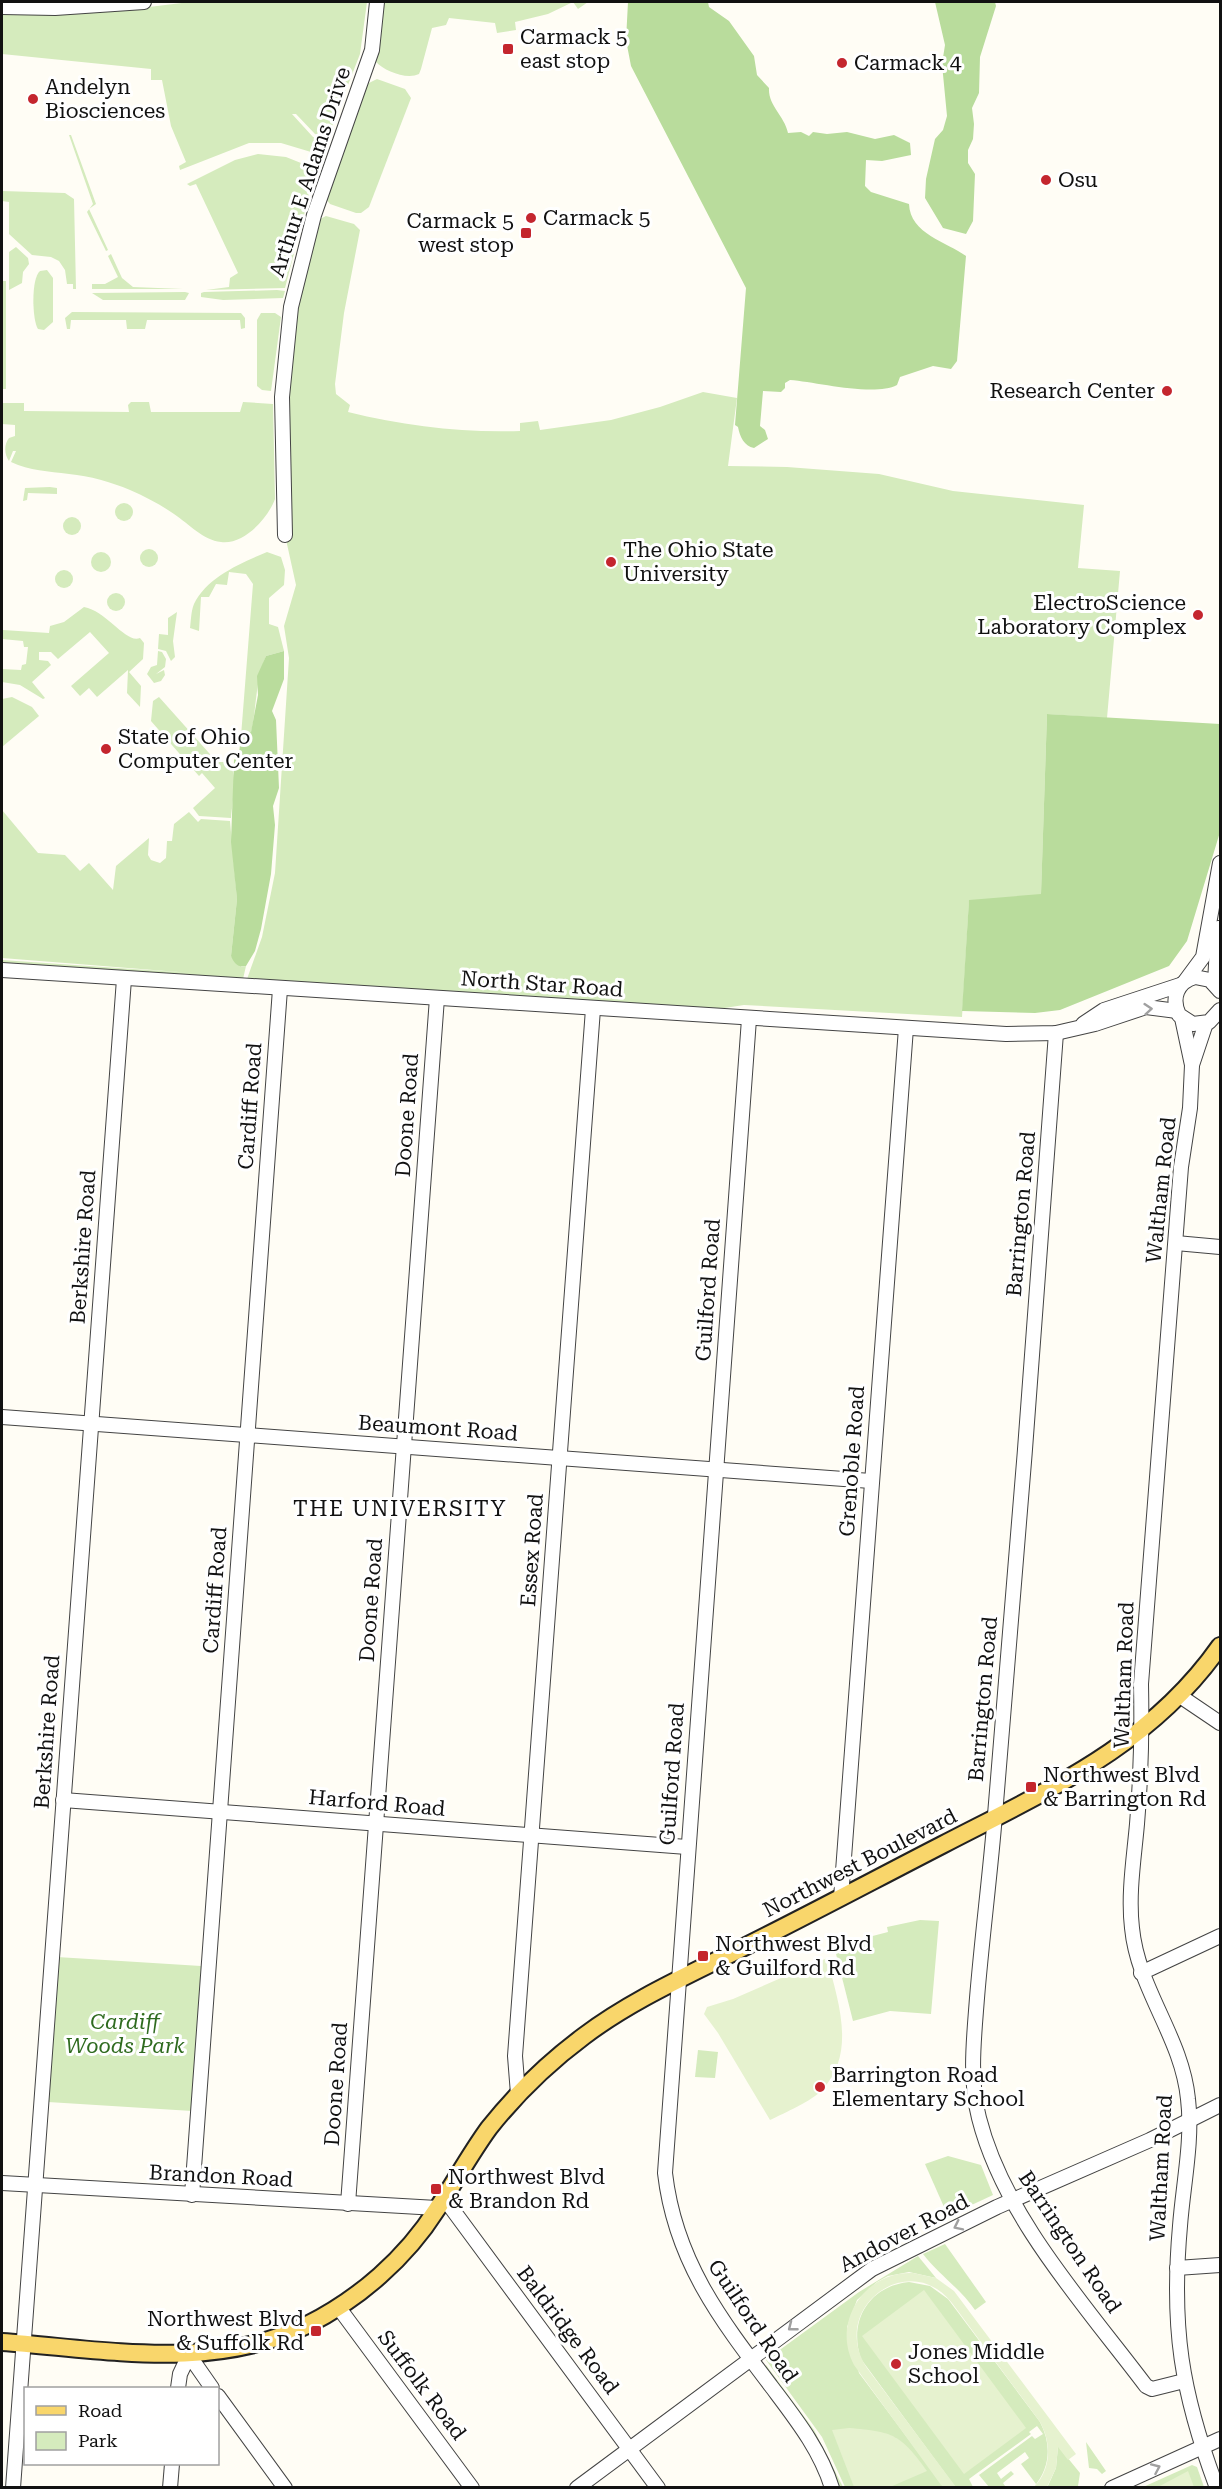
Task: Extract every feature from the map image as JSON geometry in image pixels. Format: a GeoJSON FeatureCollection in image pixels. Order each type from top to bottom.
{"type":"FeatureCollection","features":[{"type":"Feature","properties":{"kind":"main road","name":"Northwest Boulevard"},"geometry":{"type":"LineString","coordinates":[[2,2342],[189,2355],[265,2340],[304,2327],[339,2308],[399,2258],[441,2203],[485,2135],[518,2094],[585,2035],[629,2007],[677,1981],[1079,1774],[1142,1730],[1180,1696],[1221,1646]]}},
{"type":"Feature","properties":{"kind":"street"},"geometry":{"type":"LineString","coordinates":[[2,7],[55,8],[144,2]]}},
{"type":"Feature","properties":{"kind":"street","name":"Arthur E Adams Drive"},"geometry":{"type":"LineString","coordinates":[[285,536],[282,397],[291,308],[314,215],[372,50],[377,2]]}},
{"type":"Feature","properties":{"kind":"street"},"geometry":{"type":"LineString","coordinates":[[1183,983],[1203,957],[1221,863]]}},
{"type":"Feature","properties":{"kind":"street"},"geometry":{"type":"LineString","coordinates":[[1218,987],[1221,908]]}},
{"type":"Feature","properties":{"kind":"street","name":"North Star Road"},"geometry":{"type":"LineString","coordinates":[[2,970],[1015,1034],[1056,1033],[1146,1007],[1180,1015],[1193,1024],[1215,1018]]}},
{"type":"Feature","properties":{"kind":"street","name":"North Star Road"},"geometry":{"type":"LineString","coordinates":[[1080,1027],[1104,1010],[1200,976],[1218,987]]}},
{"type":"Feature","properties":{"kind":"street","name":"Berkshire Road"},"geometry":{"type":"LineString","coordinates":[[13,2487],[124,979]]}},
{"type":"Feature","properties":{"kind":"street","name":"Waltham Road"},"geometry":{"type":"LineString","coordinates":[[1183,983],[1175,998],[1192,1065],[1141,1684],[1142,1730],[1131,1907],[1135,1951],[1141,1973],[1176,2043],[1188,2099],[1176,2316],[1184,2381],[1201,2448],[1216,2487]]}},
{"type":"Feature","properties":{"kind":"street","name":"Cardiff Road"},"geometry":{"type":"LineString","coordinates":[[192,2195],[280,989]]}},
{"type":"Feature","properties":{"kind":"street","name":"Doone Road"},"geometry":{"type":"LineString","coordinates":[[348,2204],[437,998]]}},
{"type":"Feature","properties":{"kind":"street","name":"Essex Road"},"geometry":{"type":"LineString","coordinates":[[518,2094],[515,2056],[593,1009]]}},
{"type":"Feature","properties":{"kind":"street","name":"Guilford Road"},"geometry":{"type":"LineString","coordinates":[[749,1018],[677,1981],[666,2143],[668,2199],[688,2263],[705,2296],[803,2429],[832,2487]]}},
{"type":"Feature","properties":{"kind":"street","name":"Waltham Road"},"geometry":{"type":"LineString","coordinates":[[1192,1065],[1215,1018]]}},
{"type":"Feature","properties":{"kind":"street","name":"Grenoble Road"},"geometry":{"type":"LineString","coordinates":[[841,1898],[906,1028]]}},
{"type":"Feature","properties":{"kind":"street","name":"Barrington Road"},"geometry":{"type":"LineString","coordinates":[[1056,1033],[995,1818],[974,2045],[974,2090],[983,2133],[1011,2201],[1146,2386],[1152,2389],[1184,2381]]}},
{"type":"Feature","properties":{"kind":"street"},"geometry":{"type":"LineString","coordinates":[[1176,1243],[1221,1247]]}},
{"type":"Feature","properties":{"kind":"street","name":"Beaumont Road"},"geometry":{"type":"LineString","coordinates":[[2,1417],[871,1481]]}},
{"type":"Feature","properties":{"kind":"street"},"geometry":{"type":"LineString","coordinates":[[1180,1696],[1221,1723]]}},
{"type":"Feature","properties":{"kind":"street","name":"Harford Road"},"geometry":{"type":"LineString","coordinates":[[63,1800],[687,1847]]}},
{"type":"Feature","properties":{"kind":"street"},"geometry":{"type":"LineString","coordinates":[[1141,1973],[1221,1936]]}},
{"type":"Feature","properties":{"kind":"street","name":"Andover Road"},"geometry":{"type":"LineString","coordinates":[[577,2487],[872,2269],[1011,2201],[1221,2105]]}},
{"type":"Feature","properties":{"kind":"street","name":"Brandon Road"},"geometry":{"type":"LineString","coordinates":[[2,2183],[348,2204],[441,2203]]}},
{"type":"Feature","properties":{"kind":"street","name":"Baldridge Road"},"geometry":{"type":"LineString","coordinates":[[441,2203],[658,2487]]}},
{"type":"Feature","properties":{"kind":"street"},"geometry":{"type":"LineString","coordinates":[[1177,2268],[1221,2265]]}},
{"type":"Feature","properties":{"kind":"street","name":"Suffolk Road"},"geometry":{"type":"LineString","coordinates":[[339,2308],[472,2487]]}},
{"type":"Feature","properties":{"kind":"street"},"geometry":{"type":"LineString","coordinates":[[178,2387],[180,2374],[189,2355],[211,2387]]}},
{"type":"Feature","properties":{"kind":"street"},"geometry":{"type":"LineString","coordinates":[[219,2397],[285,2487]]}},
{"type":"Feature","properties":{"kind":"street"},"geometry":{"type":"LineString","coordinates":[[1112,2487],[1221,2439]]}},
{"type":"Feature","properties":{"kind":"street"},"geometry":{"type":"LineString","coordinates":[[170,2487],[172,2465]]}},
{"type":"Feature","properties":{"kind":"green space"},"geometry":{"type":"Polygon","coordinates":[[[190,2],[367,2],[360,54],[327,139],[315,134],[296,114],[292,114],[313,137],[326,142],[321,155],[281,143],[249,143],[180,170],[179,166],[186,162],[171,126],[162,80],[151,80],[151,69],[2,54],[2,14],[124,10],[190,2]]]}},
{"type":"Feature","properties":{"kind":"green space"},"geometry":{"type":"Polygon","coordinates":[[[383,2],[573,2],[548,14],[515,22],[516,30],[497,33],[495,23],[449,18],[446,25],[432,28],[419,74],[408,76],[390,71],[376,62],[383,2]]]}},
{"type":"Feature","properties":{"kind":"green space"},"geometry":{"type":"Polygon","coordinates":[[[573,2],[588,2],[578,9],[573,2]]]}},
{"type":"Feature","properties":{"kind":"green space"},"geometry":{"type":"Polygon","coordinates":[[[628,2],[708,2],[709,7],[729,21],[754,56],[757,75],[769,88],[771,100],[788,133],[801,132],[809,136],[813,132],[827,134],[847,132],[875,139],[894,135],[910,143],[911,155],[882,161],[866,160],[865,186],[871,192],[909,204],[911,214],[922,230],[966,256],[957,361],[951,369],[933,366],[900,377],[897,385],[874,390],[790,380],[785,383],[785,388],[781,392],[763,391],[760,426],[765,430],[768,439],[754,448],[745,443],[735,425],[746,288],[631,66],[626,40],[628,2]]]}},
{"type":"Feature","properties":{"kind":"green space"},"geometry":{"type":"Polygon","coordinates":[[[935,2],[995,2],[996,6],[980,57],[979,93],[972,108],[973,139],[968,150],[968,163],[975,174],[973,221],[966,234],[943,228],[925,198],[926,179],[935,139],[943,130],[947,116],[942,64],[945,45],[935,2]]]}},
{"type":"Feature","properties":{"kind":"green space"},"geometry":{"type":"Polygon","coordinates":[[[377,79],[405,89],[411,98],[369,207],[361,213],[356,213],[330,204],[325,198],[365,85],[377,79]]]}},
{"type":"Feature","properties":{"kind":"green space"},"geometry":{"type":"Polygon","coordinates":[[[69,135],[71,135],[96,204],[90,209],[93,204],[69,135]]]}},
{"type":"Feature","properties":{"kind":"green space"},"geometry":{"type":"Polygon","coordinates":[[[258,154],[286,157],[316,169],[285,288],[206,290],[229,287],[230,278],[238,273],[196,184],[190,186],[187,184],[235,160],[258,154]]]}},
{"type":"Feature","properties":{"kind":"green space"},"geometry":{"type":"Polygon","coordinates":[[[2,191],[65,193],[74,199],[76,289],[73,289],[73,284],[67,284],[65,270],[59,261],[51,257],[32,255],[9,234],[9,202],[2,201],[2,191]]]}},
{"type":"Feature","properties":{"kind":"green space"},"geometry":{"type":"Polygon","coordinates":[[[89,209],[108,250],[106,251],[87,212],[89,209]]]}},
{"type":"Feature","properties":{"kind":"green space"},"geometry":{"type":"Polygon","coordinates":[[[326,216],[354,224],[360,230],[344,313],[335,384],[336,394],[350,405],[348,412],[412,425],[455,430],[520,431],[520,423],[538,421],[540,430],[611,420],[660,407],[703,392],[737,398],[728,466],[787,467],[879,474],[953,491],[1084,505],[1078,568],[1120,571],[1107,718],[1047,714],[1041,895],[969,901],[962,1017],[744,1005],[718,1009],[247,979],[262,937],[275,873],[289,658],[284,626],[296,585],[285,535],[292,534],[286,444],[291,354],[304,276],[320,219],[326,216]]]}},
{"type":"Feature","properties":{"kind":"green space"},"geometry":{"type":"Polygon","coordinates":[[[16,247],[28,258],[29,264],[23,272],[22,283],[9,290],[9,252],[16,247]]]}},
{"type":"Feature","properties":{"kind":"green space"},"geometry":{"type":"Polygon","coordinates":[[[111,254],[122,278],[133,287],[183,289],[92,289],[92,284],[105,284],[118,277],[108,256],[111,254]]]}},
{"type":"Feature","properties":{"kind":"green space"},"geometry":{"type":"Polygon","coordinates":[[[47,270],[53,278],[53,322],[44,330],[38,329],[36,324],[34,290],[37,275],[40,271],[47,270]]]}},
{"type":"Feature","properties":{"kind":"green space"},"geometry":{"type":"Polygon","coordinates":[[[2,281],[6,281],[6,389],[2,389],[2,281]]]}},
{"type":"Feature","properties":{"kind":"green space"},"geometry":{"type":"Polygon","coordinates":[[[285,291],[283,298],[223,300],[201,297],[201,293],[204,292],[285,291]]]}},
{"type":"Feature","properties":{"kind":"green space"},"geometry":{"type":"Polygon","coordinates":[[[92,293],[189,293],[185,300],[103,300],[92,293]]]}},
{"type":"Feature","properties":{"kind":"green space"},"geometry":{"type":"Polygon","coordinates":[[[72,312],[241,313],[245,318],[245,328],[241,329],[240,320],[147,320],[145,329],[127,329],[126,320],[71,320],[70,329],[67,329],[65,318],[72,312]]]}},
{"type":"Feature","properties":{"kind":"green space"},"geometry":{"type":"Polygon","coordinates":[[[261,313],[275,313],[281,317],[271,391],[262,390],[257,386],[257,320],[261,313]]]}},
{"type":"Feature","properties":{"kind":"green space"},"geometry":{"type":"Polygon","coordinates":[[[131,402],[149,402],[151,412],[240,412],[243,402],[273,404],[275,499],[261,522],[238,539],[230,542],[214,541],[159,504],[123,487],[93,478],[18,465],[11,462],[16,451],[13,451],[9,461],[7,458],[5,446],[9,438],[15,436],[15,425],[2,424],[2,403],[24,403],[24,411],[129,412],[128,405],[131,402]]]}},
{"type":"Feature","properties":{"kind":"green space"},"geometry":{"type":"Polygon","coordinates":[[[25,488],[57,488],[57,494],[28,493],[27,500],[23,501],[25,488]]]}},
{"type":"Feature","properties":{"kind":"green space"},"geometry":{"type":"Polygon","coordinates":[[[120,503],[128,503],[133,508],[131,519],[120,521],[115,516],[115,508],[120,503]]]}},
{"type":"Feature","properties":{"kind":"green space"},"geometry":{"type":"Polygon","coordinates":[[[68,517],[76,517],[81,522],[79,533],[68,535],[63,530],[63,522],[68,517]]]}},
{"type":"Feature","properties":{"kind":"green space"},"geometry":{"type":"Polygon","coordinates":[[[145,549],[153,549],[158,554],[156,565],[145,567],[140,562],[140,554],[145,549]]]}},
{"type":"Feature","properties":{"kind":"green space"},"geometry":{"type":"Polygon","coordinates":[[[101,552],[108,555],[111,562],[108,569],[101,572],[94,569],[91,562],[94,555],[101,552]]]}},
{"type":"Feature","properties":{"kind":"green space"},"geometry":{"type":"Polygon","coordinates":[[[267,552],[281,557],[285,570],[284,585],[269,598],[269,624],[278,627],[284,651],[266,656],[258,684],[251,733],[241,736],[253,584],[246,574],[229,572],[227,585],[216,584],[209,597],[201,597],[199,631],[190,628],[192,613],[194,604],[207,586],[236,566],[267,552]]]}},
{"type":"Feature","properties":{"kind":"green space"},"geometry":{"type":"Polygon","coordinates":[[[60,570],[68,570],[73,575],[71,586],[60,588],[55,583],[55,575],[60,570]]]}},
{"type":"Feature","properties":{"kind":"green space"},"geometry":{"type":"Polygon","coordinates":[[[112,593],[120,593],[125,598],[123,609],[112,611],[107,606],[107,598],[112,593]]]}},
{"type":"Feature","properties":{"kind":"green space"},"geometry":{"type":"Polygon","coordinates":[[[84,607],[92,610],[122,632],[135,639],[140,638],[144,643],[143,659],[129,672],[141,686],[140,707],[127,693],[128,670],[97,697],[89,688],[80,696],[71,686],[109,653],[90,632],[58,659],[51,652],[39,652],[39,660],[48,661],[51,665],[32,682],[45,698],[43,699],[20,685],[2,682],[2,669],[21,670],[22,665],[26,664],[28,647],[24,647],[23,641],[2,639],[2,621],[3,630],[49,633],[50,626],[64,622],[84,607]]]}},
{"type":"Feature","properties":{"kind":"green space"},"geometry":{"type":"Polygon","coordinates":[[[177,612],[173,641],[175,657],[171,661],[166,651],[158,649],[159,634],[168,635],[168,618],[177,612]]]}},
{"type":"Feature","properties":{"kind":"green space"},"geometry":{"type":"Polygon","coordinates":[[[158,651],[162,652],[166,659],[165,667],[156,674],[164,670],[165,675],[161,681],[154,683],[147,674],[151,667],[157,665],[158,651]]]}},
{"type":"Feature","properties":{"kind":"green space"},"geometry":{"type":"Polygon","coordinates":[[[284,651],[284,679],[272,711],[276,720],[279,788],[273,806],[275,825],[271,874],[255,951],[246,966],[239,966],[231,956],[237,899],[231,842],[234,760],[239,754],[241,736],[251,732],[258,695],[257,676],[266,656],[284,651]]]}},
{"type":"Feature","properties":{"kind":"green space"},"geometry":{"type":"Polygon","coordinates":[[[12,697],[32,707],[39,716],[2,747],[2,699],[12,697]]]}},
{"type":"Feature","properties":{"kind":"green space"},"geometry":{"type":"Polygon","coordinates":[[[159,697],[217,762],[228,762],[231,767],[234,788],[231,818],[199,816],[193,808],[215,788],[202,773],[199,776],[151,721],[153,701],[159,697]]]}},
{"type":"Feature","properties":{"kind":"green space"},"geometry":{"type":"Polygon","coordinates":[[[1047,714],[1220,724],[1220,832],[1187,941],[1169,966],[1060,1010],[1035,1013],[962,1011],[969,900],[1041,894],[1047,714]]]}},
{"type":"Feature","properties":{"kind":"green space"},"geometry":{"type":"Polygon","coordinates":[[[2,810],[38,853],[65,855],[80,871],[89,863],[113,890],[116,866],[149,838],[148,855],[151,860],[160,863],[166,858],[167,841],[172,841],[174,824],[189,812],[198,822],[201,819],[230,821],[237,899],[231,956],[242,967],[246,966],[243,979],[2,963],[2,960],[191,973],[2,958],[2,810]]]}},
{"type":"Feature","properties":{"kind":"green space"},"geometry":{"type":"Polygon","coordinates":[[[920,1920],[939,1921],[931,2014],[890,2011],[853,2021],[834,1946],[888,1932],[887,1927],[920,1920]]]}},
{"type":"Feature","properties":{"kind":"green space","name":"Cardiff Woods Park"},"geometry":{"type":"Polygon","coordinates":[[[57,1957],[201,1966],[192,2111],[48,2102],[57,1957]]]}},
{"type":"Feature","properties":{"kind":"green space"},"geometry":{"type":"Polygon","coordinates":[[[827,1958],[842,2026],[839,2060],[833,2075],[822,2090],[812,2098],[770,2120],[718,2033],[704,2014],[707,2007],[733,1999],[827,1958]]]}},
{"type":"Feature","properties":{"kind":"green space"},"geometry":{"type":"Polygon","coordinates":[[[698,2050],[718,2052],[715,2078],[695,2077],[698,2050]]]}},
{"type":"Feature","properties":{"kind":"green space"},"geometry":{"type":"Polygon","coordinates":[[[948,2156],[981,2165],[993,2195],[948,2216],[925,2164],[948,2156]]]}},
{"type":"Feature","properties":{"kind":"green space"},"geometry":{"type":"Polygon","coordinates":[[[945,2244],[986,2302],[975,2310],[923,2254],[945,2244]]]}},
{"type":"Feature","properties":{"kind":"green space"},"geometry":{"type":"Polygon","coordinates":[[[918,2256],[936,2278],[909,2272],[888,2276],[877,2282],[857,2300],[847,2327],[859,2373],[944,2487],[845,2487],[822,2437],[766,2360],[859,2292],[918,2256]]]}},
{"type":"Feature","properties":{"kind":"green space"},"geometry":{"type":"Polygon","coordinates":[[[913,2273],[936,2278],[954,2291],[1076,2454],[1068,2460],[1058,2447],[1056,2468],[1047,2487],[1034,2487],[1044,2472],[1048,2456],[1047,2439],[1040,2422],[952,2303],[934,2288],[915,2282],[896,2284],[879,2292],[865,2307],[858,2325],[858,2346],[867,2368],[956,2487],[941,2485],[854,2365],[848,2349],[847,2332],[850,2316],[857,2302],[880,2280],[913,2273]]]}},
{"type":"Feature","properties":{"kind":"green space"},"geometry":{"type":"Polygon","coordinates":[[[909,2282],[930,2286],[948,2299],[1040,2422],[1046,2439],[1048,2456],[1043,2472],[1039,2480],[1034,2487],[1036,2484],[1021,2464],[1029,2458],[1025,2452],[997,2473],[1001,2479],[1011,2471],[1014,2474],[1003,2483],[1005,2486],[989,2487],[979,2475],[1032,2436],[1035,2439],[1043,2434],[1037,2426],[1029,2432],[1031,2434],[969,2479],[973,2487],[956,2488],[861,2359],[857,2332],[865,2308],[883,2290],[909,2282]]]}},
{"type":"Feature","properties":{"kind":"green space"},"geometry":{"type":"Polygon","coordinates":[[[924,2290],[1026,2428],[964,2474],[862,2336],[924,2290]]]}},
{"type":"Feature","properties":{"kind":"green space"},"geometry":{"type":"Polygon","coordinates":[[[766,2365],[814,2430],[843,2487],[838,2487],[764,2367],[766,2365]]]}},
{"type":"Feature","properties":{"kind":"green space"},"geometry":{"type":"Polygon","coordinates":[[[849,2428],[876,2431],[895,2437],[910,2449],[927,2471],[890,2487],[854,2487],[832,2430],[849,2428]]]}},
{"type":"Feature","properties":{"kind":"green space"},"geometry":{"type":"Polygon","coordinates":[[[1086,2442],[1106,2471],[1102,2474],[1097,2469],[1089,2468],[1086,2442]]]}},
{"type":"Feature","properties":{"kind":"green space"},"geometry":{"type":"Polygon","coordinates":[[[1058,2446],[1080,2473],[1078,2486],[1047,2488],[1056,2468],[1058,2446]]]}},
{"type":"Feature","properties":{"kind":"green space"},"geometry":{"type":"Polygon","coordinates":[[[1192,2465],[1197,2467],[1204,2487],[1141,2488],[1192,2465]]]}},
{"type":"Feature","properties":{"kind":"green space"},"geometry":{"type":"Polygon","coordinates":[[[1188,2471],[1194,2487],[1158,2487],[1188,2471]]]}},
{"type":"Feature","properties":{"kind":"place","name":"Carmack 5 east stop"},"geometry":{"type":"Point","coordinates":[508,49]}},
{"type":"Feature","properties":{"kind":"place","name":"Carmack 4"},"geometry":{"type":"Point","coordinates":[842,63]}},
{"type":"Feature","properties":{"kind":"place","name":"Andelyn Biosciences"},"geometry":{"type":"Point","coordinates":[33,99]}},
{"type":"Feature","properties":{"kind":"place","name":"Osu"},"geometry":{"type":"Point","coordinates":[1046,180]}},
{"type":"Feature","properties":{"kind":"place","name":"Carmack 5"},"geometry":{"type":"Point","coordinates":[531,218]}},
{"type":"Feature","properties":{"kind":"place","name":"Carmack 5 west stop"},"geometry":{"type":"Point","coordinates":[526,233]}},
{"type":"Feature","properties":{"kind":"place","name":"Research Center"},"geometry":{"type":"Point","coordinates":[1167,391]}},
{"type":"Feature","properties":{"kind":"place","name":"The Ohio State University"},"geometry":{"type":"Point","coordinates":[611,562]}},
{"type":"Feature","properties":{"kind":"place","name":"ElectroScience Laboratory Complex"},"geometry":{"type":"Point","coordinates":[1198,615]}},
{"type":"Feature","properties":{"kind":"place","name":"State of Ohio Computer Center"},"geometry":{"type":"Point","coordinates":[106,749]}},
{"type":"Feature","properties":{"kind":"place","name":"Northwest Blvd & Barrington Rd"},"geometry":{"type":"Point","coordinates":[1031,1787]}},
{"type":"Feature","properties":{"kind":"place","name":"Northwest Blvd & Guilford Rd"},"geometry":{"type":"Point","coordinates":[703,1956]}},
{"type":"Feature","properties":{"kind":"place","name":"Barrington Road Elementary School"},"geometry":{"type":"Point","coordinates":[820,2087]}},
{"type":"Feature","properties":{"kind":"place","name":"Northwest Blvd & Brandon Rd"},"geometry":{"type":"Point","coordinates":[436,2189]}},
{"type":"Feature","properties":{"kind":"place","name":"Northwest Blvd & Suffolk Rd"},"geometry":{"type":"Point","coordinates":[316,2331]}},
{"type":"Feature","properties":{"kind":"place","name":"Jones Middle School"},"geometry":{"type":"Point","coordinates":[896,2364]}},
{"type":"Feature","properties":{"kind":"district","name":"THE UNIVERSITY"},"geometry":{"type":"Point","coordinates":[400,1508]}}]}
